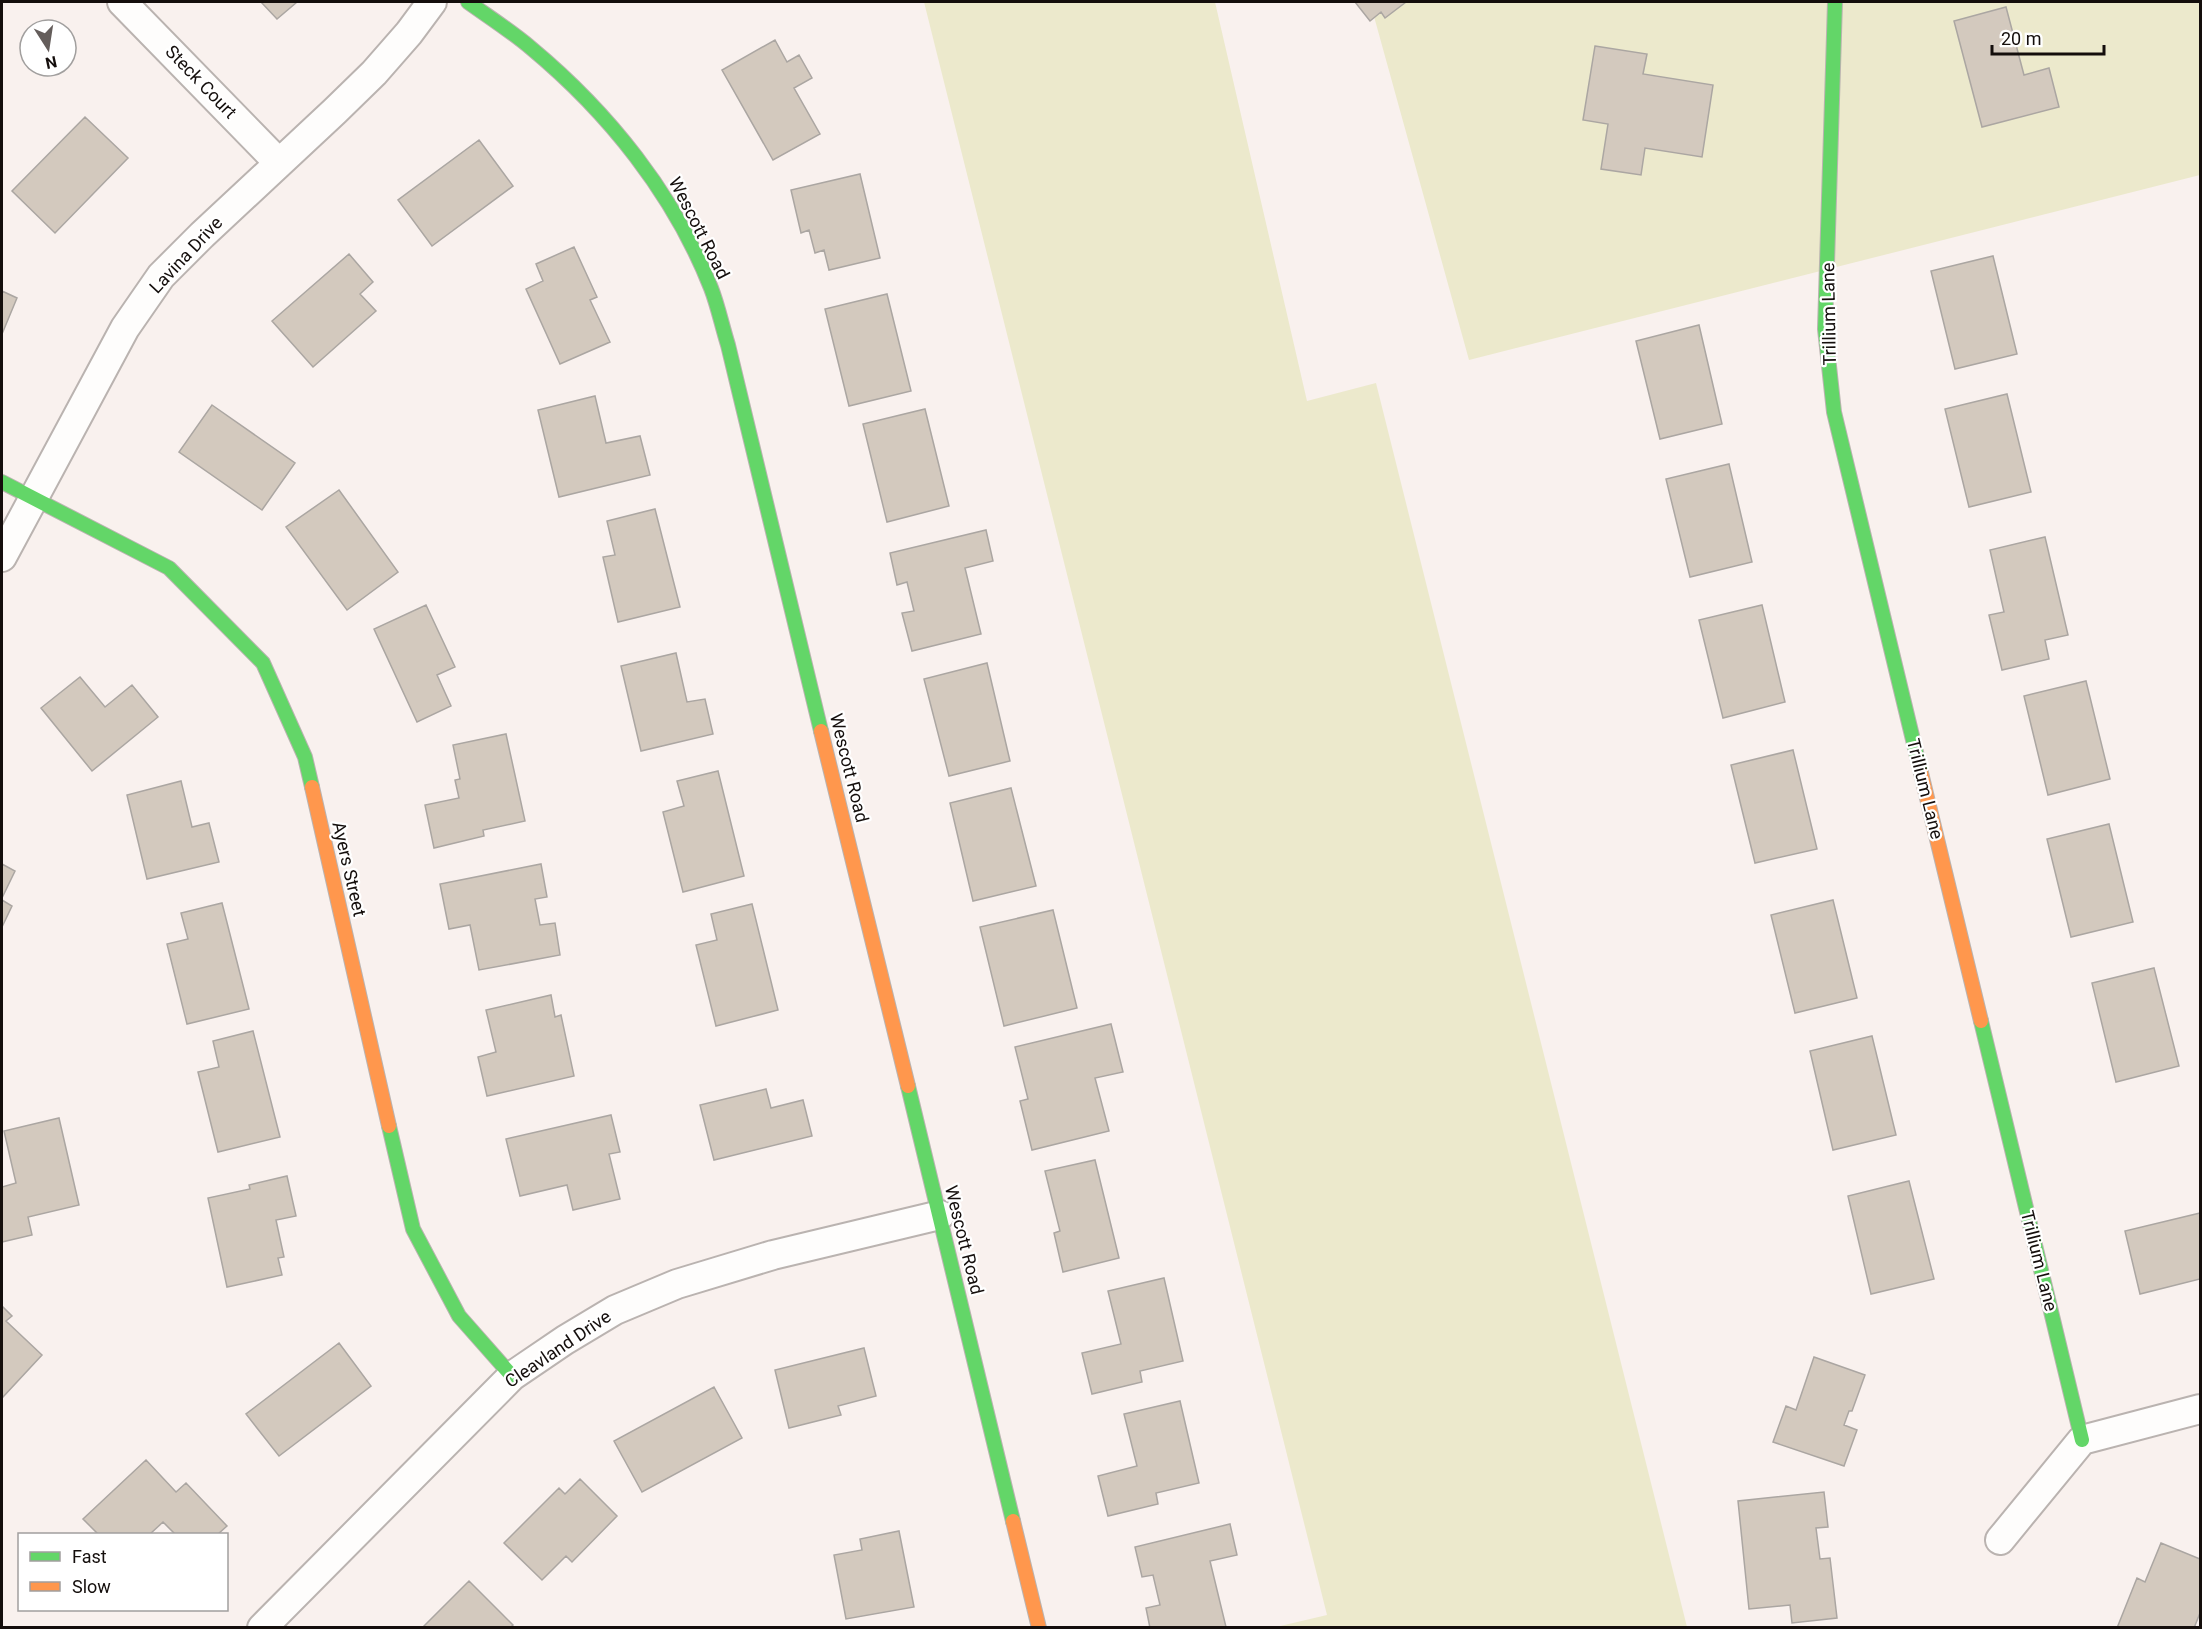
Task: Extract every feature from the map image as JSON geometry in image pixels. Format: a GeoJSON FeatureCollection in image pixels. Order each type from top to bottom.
{"type":"FeatureCollection","features":[{"type":"Feature","properties":{"kind":"street","name":"Steck Court"},"geometry":{"type":"LineString","coordinates":[[122,2],[279,163]]}},
{"type":"Feature","properties":{"kind":"street","name":"Lavina Drive"},"geometry":{"type":"LineString","coordinates":[[2,557],[125,328],[161,276],[201,235],[374,73],[432,2]]}},
{"type":"Feature","properties":{"kind":"street","name":"Wescott Road"},"geometry":{"type":"LineString","coordinates":[[468,2],[531,49],[576,89],[618,132],[656,182],[685,232],[710,286],[728,345],[1039,1628]]}},
{"type":"Feature","properties":{"kind":"street","name":"Trillium Lane"},"geometry":{"type":"LineString","coordinates":[[1835,2],[1825,329],[1834,412],[2082,1440]]}},
{"type":"Feature","properties":{"kind":"street","name":"Ayers Street"},"geometry":{"type":"LineString","coordinates":[[2,482],[169,568],[262,663],[305,758],[413,1229],[459,1317],[512,1376]]}},
{"type":"Feature","properties":{"kind":"street","name":"Cleavland Drive"},"geometry":{"type":"LineString","coordinates":[[262,1628],[512,1376],[565,1340],[615,1310],[676,1284],[773,1255],[939,1215]]}},
{"type":"Feature","properties":{"kind":"street"},"geometry":{"type":"LineString","coordinates":[[2000,1540],[2082,1440],[2200,1409]]}},
{"type":"Feature","properties":{"kind":"shaded area"},"geometry":{"type":"Polygon","coordinates":[[[924,2],[1215,2],[1307,401],[1376,383],[1687,1627],[1276,1627],[1327,1615],[924,2]]]}},
{"type":"Feature","properties":{"kind":"shaded area"},"geometry":{"type":"Polygon","coordinates":[[[1370,2],[2200,2],[2200,175],[1469,360],[1370,2]]]}},
{"type":"Feature","properties":{"kind":"building"},"geometry":{"type":"Polygon","coordinates":[[[261,2],[297,2],[277,19],[261,2]]]}},
{"type":"Feature","properties":{"kind":"building"},"geometry":{"type":"Polygon","coordinates":[[[1355,2],[1406,2],[1385,18],[1381,12],[1370,21],[1355,2]]]}},
{"type":"Feature","properties":{"kind":"building"},"geometry":{"type":"Polygon","coordinates":[[[2006,7],[2024,75],[2049,68],[2059,107],[1982,127],[1954,21],[2006,7]]]}},
{"type":"Feature","properties":{"kind":"building"},"geometry":{"type":"Polygon","coordinates":[[[775,40],[787,62],[799,55],[812,78],[794,88],[820,134],[773,160],[722,70],[775,40]]]}},
{"type":"Feature","properties":{"kind":"building"},"geometry":{"type":"Polygon","coordinates":[[[1595,46],[1647,54],[1643,74],[1713,85],[1702,157],[1645,148],[1641,175],[1601,169],[1608,124],[1583,120],[1595,46]]]}},
{"type":"Feature","properties":{"kind":"building"},"geometry":{"type":"Polygon","coordinates":[[[85,117],[128,158],[55,233],[12,191],[85,117]]]}},
{"type":"Feature","properties":{"kind":"building"},"geometry":{"type":"Polygon","coordinates":[[[479,140],[513,186],[432,246],[398,200],[479,140]]]}},
{"type":"Feature","properties":{"kind":"building"},"geometry":{"type":"Polygon","coordinates":[[[860,174],[880,258],[829,270],[824,250],[815,253],[809,230],[801,233],[791,190],[860,174]]]}},
{"type":"Feature","properties":{"kind":"building"},"geometry":{"type":"Polygon","coordinates":[[[574,247],[597,297],[590,300],[610,342],[560,364],[526,289],[543,281],[536,264],[574,247]]]}},
{"type":"Feature","properties":{"kind":"building"},"geometry":{"type":"Polygon","coordinates":[[[349,254],[373,282],[360,294],[376,311],[313,367],[272,321],[349,254]]]}},
{"type":"Feature","properties":{"kind":"building"},"geometry":{"type":"Polygon","coordinates":[[[1993,256],[2017,354],[1955,369],[1931,271],[1993,256]]]}},
{"type":"Feature","properties":{"kind":"building"},"geometry":{"type":"Polygon","coordinates":[[[2,291],[17,298],[2,334],[2,291]]]}},
{"type":"Feature","properties":{"kind":"building"},"geometry":{"type":"Polygon","coordinates":[[[887,294],[911,391],[849,406],[825,309],[887,294]]]}},
{"type":"Feature","properties":{"kind":"building"},"geometry":{"type":"Polygon","coordinates":[[[1699,325],[1722,424],[1660,439],[1636,341],[1699,325]]]}},
{"type":"Feature","properties":{"kind":"building"},"geometry":{"type":"Polygon","coordinates":[[[2007,394],[2031,492],[1969,507],[1945,409],[2007,394]]]}},
{"type":"Feature","properties":{"kind":"building"},"geometry":{"type":"Polygon","coordinates":[[[595,396],[606,443],[640,436],[650,475],[559,497],[538,410],[595,396]]]}},
{"type":"Feature","properties":{"kind":"building"},"geometry":{"type":"Polygon","coordinates":[[[212,405],[295,463],[262,510],[179,452],[212,405]]]}},
{"type":"Feature","properties":{"kind":"building"},"geometry":{"type":"Polygon","coordinates":[[[925,409],[949,506],[887,522],[863,424],[925,409]]]}},
{"type":"Feature","properties":{"kind":"building"},"geometry":{"type":"Polygon","coordinates":[[[1729,464],[1752,562],[1690,577],[1666,479],[1729,464]]]}},
{"type":"Feature","properties":{"kind":"building"},"geometry":{"type":"Polygon","coordinates":[[[339,490],[398,572],[347,610],[286,527],[339,490]]]}},
{"type":"Feature","properties":{"kind":"building"},"geometry":{"type":"Polygon","coordinates":[[[655,509],[680,607],[618,622],[603,557],[615,555],[607,521],[655,509]]]}},
{"type":"Feature","properties":{"kind":"building"},"geometry":{"type":"Polygon","coordinates":[[[986,530],[993,561],[965,568],[981,634],[912,651],[902,613],[914,611],[907,582],[897,585],[890,553],[986,530]]]}},
{"type":"Feature","properties":{"kind":"building"},"geometry":{"type":"Polygon","coordinates":[[[2045,537],[2068,635],[2045,640],[2049,659],[2002,670],[1989,615],[2004,612],[1990,550],[2045,537]]]}},
{"type":"Feature","properties":{"kind":"building"},"geometry":{"type":"Polygon","coordinates":[[[426,605],[455,667],[437,675],[451,706],[417,722],[374,629],[426,605]]]}},
{"type":"Feature","properties":{"kind":"building"},"geometry":{"type":"Polygon","coordinates":[[[1762,605],[1785,702],[1723,718],[1699,620],[1762,605]]]}},
{"type":"Feature","properties":{"kind":"building"},"geometry":{"type":"Polygon","coordinates":[[[676,653],[687,702],[705,699],[713,734],[641,751],[621,666],[676,653]]]}},
{"type":"Feature","properties":{"kind":"building"},"geometry":{"type":"Polygon","coordinates":[[[987,663],[1010,761],[949,776],[924,679],[987,663]]]}},
{"type":"Feature","properties":{"kind":"building"},"geometry":{"type":"Polygon","coordinates":[[[80,677],[105,707],[132,685],[158,717],[92,771],[41,708],[80,677]]]}},
{"type":"Feature","properties":{"kind":"building"},"geometry":{"type":"Polygon","coordinates":[[[2086,681],[2110,779],[2048,795],[2024,696],[2086,681]]]}},
{"type":"Feature","properties":{"kind":"building"},"geometry":{"type":"Polygon","coordinates":[[[506,734],[525,821],[483,830],[484,836],[434,848],[425,805],[459,798],[455,780],[460,779],[453,745],[506,734]]]}},
{"type":"Feature","properties":{"kind":"building"},"geometry":{"type":"Polygon","coordinates":[[[1793,750],[1817,849],[1755,863],[1731,765],[1793,750]]]}},
{"type":"Feature","properties":{"kind":"building"},"geometry":{"type":"Polygon","coordinates":[[[718,771],[744,876],[683,892],[663,812],[684,806],[677,781],[718,771]]]}},
{"type":"Feature","properties":{"kind":"building"},"geometry":{"type":"Polygon","coordinates":[[[181,781],[192,827],[209,823],[219,862],[147,879],[127,795],[181,781]]]}},
{"type":"Feature","properties":{"kind":"building"},"geometry":{"type":"Polygon","coordinates":[[[1011,788],[1036,886],[973,901],[950,803],[1011,788]]]}},
{"type":"Feature","properties":{"kind":"building"},"geometry":{"type":"Polygon","coordinates":[[[2109,824],[2133,922],[2071,937],[2047,839],[2109,824]]]}},
{"type":"Feature","properties":{"kind":"building"},"geometry":{"type":"Polygon","coordinates":[[[2,864],[15,871],[2,898],[2,864]]]}},
{"type":"Feature","properties":{"kind":"building"},"geometry":{"type":"Polygon","coordinates":[[[541,864],[547,897],[535,899],[540,925],[555,923],[560,955],[479,970],[470,925],[449,929],[440,884],[541,864]]]}},
{"type":"Feature","properties":{"kind":"building"},"geometry":{"type":"Polygon","coordinates":[[[2,900],[12,906],[2,927],[2,900]]]}},
{"type":"Feature","properties":{"kind":"building"},"geometry":{"type":"Polygon","coordinates":[[[1833,900],[1857,998],[1795,1013],[1771,915],[1833,900]]]}},
{"type":"Feature","properties":{"kind":"building"},"geometry":{"type":"Polygon","coordinates":[[[222,903],[249,1009],[187,1024],[167,944],[188,939],[181,913],[222,903]]]}},
{"type":"Feature","properties":{"kind":"building"},"geometry":{"type":"Polygon","coordinates":[[[752,904],[778,1010],[716,1026],[696,945],[717,940],[711,914],[752,904]]]}},
{"type":"Feature","properties":{"kind":"building"},"geometry":{"type":"Polygon","coordinates":[[[1053,910],[1077,1008],[1004,1026],[980,927],[1053,910]]]}},
{"type":"Feature","properties":{"kind":"building"},"geometry":{"type":"Polygon","coordinates":[[[2154,968],[2179,1066],[2116,1082],[2092,983],[2154,968]]]}},
{"type":"Feature","properties":{"kind":"building"},"geometry":{"type":"Polygon","coordinates":[[[551,995],[555,1017],[561,1015],[574,1076],[487,1096],[478,1057],[496,1052],[486,1010],[551,995]]]}},
{"type":"Feature","properties":{"kind":"building"},"geometry":{"type":"Polygon","coordinates":[[[1111,1024],[1123,1072],[1095,1078],[1109,1131],[1032,1150],[1020,1101],[1028,1099],[1015,1047],[1111,1024]]]}},
{"type":"Feature","properties":{"kind":"building"},"geometry":{"type":"Polygon","coordinates":[[[253,1031],[280,1137],[218,1152],[198,1072],[219,1067],[213,1041],[253,1031]]]}},
{"type":"Feature","properties":{"kind":"building"},"geometry":{"type":"Polygon","coordinates":[[[1872,1036],[1896,1135],[1833,1150],[1810,1051],[1872,1036]]]}},
{"type":"Feature","properties":{"kind":"building"},"geometry":{"type":"Polygon","coordinates":[[[766,1089],[771,1108],[803,1100],[812,1136],[714,1160],[700,1105],[766,1089]]]}},
{"type":"Feature","properties":{"kind":"building"},"geometry":{"type":"Polygon","coordinates":[[[611,1115],[620,1152],[609,1154],[620,1199],[573,1210],[567,1185],[520,1196],[506,1139],[611,1115]]]}},
{"type":"Feature","properties":{"kind":"building"},"geometry":{"type":"Polygon","coordinates":[[[59,1118],[79,1205],[28,1217],[32,1235],[2,1242],[2,1187],[16,1183],[4,1131],[59,1118]]]}},
{"type":"Feature","properties":{"kind":"building"},"geometry":{"type":"Polygon","coordinates":[[[1095,1160],[1119,1258],[1063,1272],[1054,1233],[1060,1231],[1045,1171],[1095,1160]]]}},
{"type":"Feature","properties":{"kind":"building"},"geometry":{"type":"Polygon","coordinates":[[[287,1176],[296,1216],[276,1220],[284,1257],[278,1258],[282,1275],[227,1287],[208,1198],[250,1189],[249,1185],[287,1176]]]}},
{"type":"Feature","properties":{"kind":"building"},"geometry":{"type":"Polygon","coordinates":[[[1909,1181],[1934,1279],[1871,1294],[1848,1196],[1909,1181]]]}},
{"type":"Feature","properties":{"kind":"building"},"geometry":{"type":"Polygon","coordinates":[[[2200,1213],[2200,1279],[2140,1294],[2125,1231],[2200,1213]]]}},
{"type":"Feature","properties":{"kind":"building"},"geometry":{"type":"Polygon","coordinates":[[[1164,1278],[1183,1361],[1140,1371],[1142,1382],[1092,1394],[1082,1353],[1121,1344],[1108,1291],[1164,1278]]]}},
{"type":"Feature","properties":{"kind":"building"},"geometry":{"type":"Polygon","coordinates":[[[2,1306],[12,1316],[6,1321],[42,1355],[2,1398],[2,1306]]]}},
{"type":"Feature","properties":{"kind":"building"},"geometry":{"type":"Polygon","coordinates":[[[339,1343],[371,1386],[279,1456],[246,1414],[339,1343]]]}},
{"type":"Feature","properties":{"kind":"building"},"geometry":{"type":"Polygon","coordinates":[[[864,1348],[876,1396],[838,1406],[841,1415],[789,1428],[775,1370],[864,1348]]]}},
{"type":"Feature","properties":{"kind":"building"},"geometry":{"type":"Polygon","coordinates":[[[1814,1357],[1865,1375],[1852,1411],[1849,1411],[1844,1425],[1857,1430],[1844,1466],[1773,1442],[1786,1406],[1796,1410],[1814,1357]]]}},
{"type":"Feature","properties":{"kind":"building"},"geometry":{"type":"Polygon","coordinates":[[[714,1387],[742,1438],[642,1492],[614,1441],[714,1387]]]}},
{"type":"Feature","properties":{"kind":"building"},"geometry":{"type":"Polygon","coordinates":[[[1180,1401],[1199,1483],[1156,1493],[1158,1504],[1108,1516],[1098,1476],[1137,1466],[1124,1414],[1180,1401]]]}},
{"type":"Feature","properties":{"kind":"building"},"geometry":{"type":"Polygon","coordinates":[[[146,1460],[176,1492],[186,1483],[227,1526],[219,1533],[174,1533],[163,1522],[151,1533],[97,1533],[83,1519],[146,1460]]]}},
{"type":"Feature","properties":{"kind":"building"},"geometry":{"type":"Polygon","coordinates":[[[580,1479],[617,1516],[572,1562],[566,1556],[542,1580],[504,1543],[559,1488],[565,1494],[580,1479]]]}},
{"type":"Feature","properties":{"kind":"building"},"geometry":{"type":"Polygon","coordinates":[[[1824,1492],[1828,1527],[1816,1528],[1820,1559],[1830,1558],[1837,1618],[1792,1623],[1790,1605],[1749,1609],[1738,1501],[1824,1492]]]}},
{"type":"Feature","properties":{"kind":"building"},"geometry":{"type":"Polygon","coordinates":[[[1230,1524],[1237,1555],[1210,1561],[1226,1627],[1150,1628],[1146,1608],[1160,1605],[1153,1575],[1142,1577],[1135,1547],[1230,1524]]]}},
{"type":"Feature","properties":{"kind":"building"},"geometry":{"type":"Polygon","coordinates":[[[899,1531],[914,1607],[846,1619],[834,1555],[862,1550],[860,1539],[899,1531]]]}},
{"type":"Feature","properties":{"kind":"building"},"geometry":{"type":"Polygon","coordinates":[[[2161,1543],[2200,1559],[2200,1613],[2194,1628],[2117,1628],[2137,1578],[2145,1582],[2161,1543]]]}},
{"type":"Feature","properties":{"kind":"building"},"geometry":{"type":"Polygon","coordinates":[[[469,1581],[513,1625],[510,1628],[422,1628],[469,1581]]]}},
{"type":"Feature","properties":{"kind":"traffic: fast"},"geometry":{"type":"LineString","coordinates":[[468,2],[531,48],[586,99],[612,127],[658,188],[696,253],[713,295],[728,345],[821,731]]}},
{"type":"Feature","properties":{"kind":"traffic: fast"},"geometry":{"type":"LineString","coordinates":[[1835,2],[1825,329],[1834,412],[1921,773]]}},
{"type":"Feature","properties":{"kind":"traffic: fast"},"geometry":{"type":"LineString","coordinates":[[2,482],[169,568],[263,663],[305,757],[312,787]]}},
{"type":"Feature","properties":{"kind":"traffic: fast"},"geometry":{"type":"LineString","coordinates":[[1981,1021],[2082,1440]]}},
{"type":"Feature","properties":{"kind":"traffic: fast"},"geometry":{"type":"LineString","coordinates":[[908,1086],[1013,1521]]}},
{"type":"Feature","properties":{"kind":"traffic: fast"},"geometry":{"type":"LineString","coordinates":[[389,1126],[413,1229],[459,1316],[512,1376]]}},
{"type":"Feature","properties":{"kind":"traffic: slow"},"geometry":{"type":"LineString","coordinates":[[821,731],[908,1086]]}},
{"type":"Feature","properties":{"kind":"traffic: slow"},"geometry":{"type":"LineString","coordinates":[[1921,773],[1981,1021]]}},
{"type":"Feature","properties":{"kind":"traffic: slow"},"geometry":{"type":"LineString","coordinates":[[312,787],[389,1126]]}},
{"type":"Feature","properties":{"kind":"traffic: slow"},"geometry":{"type":"LineString","coordinates":[[1013,1521],[1039,1628]]}}]}
